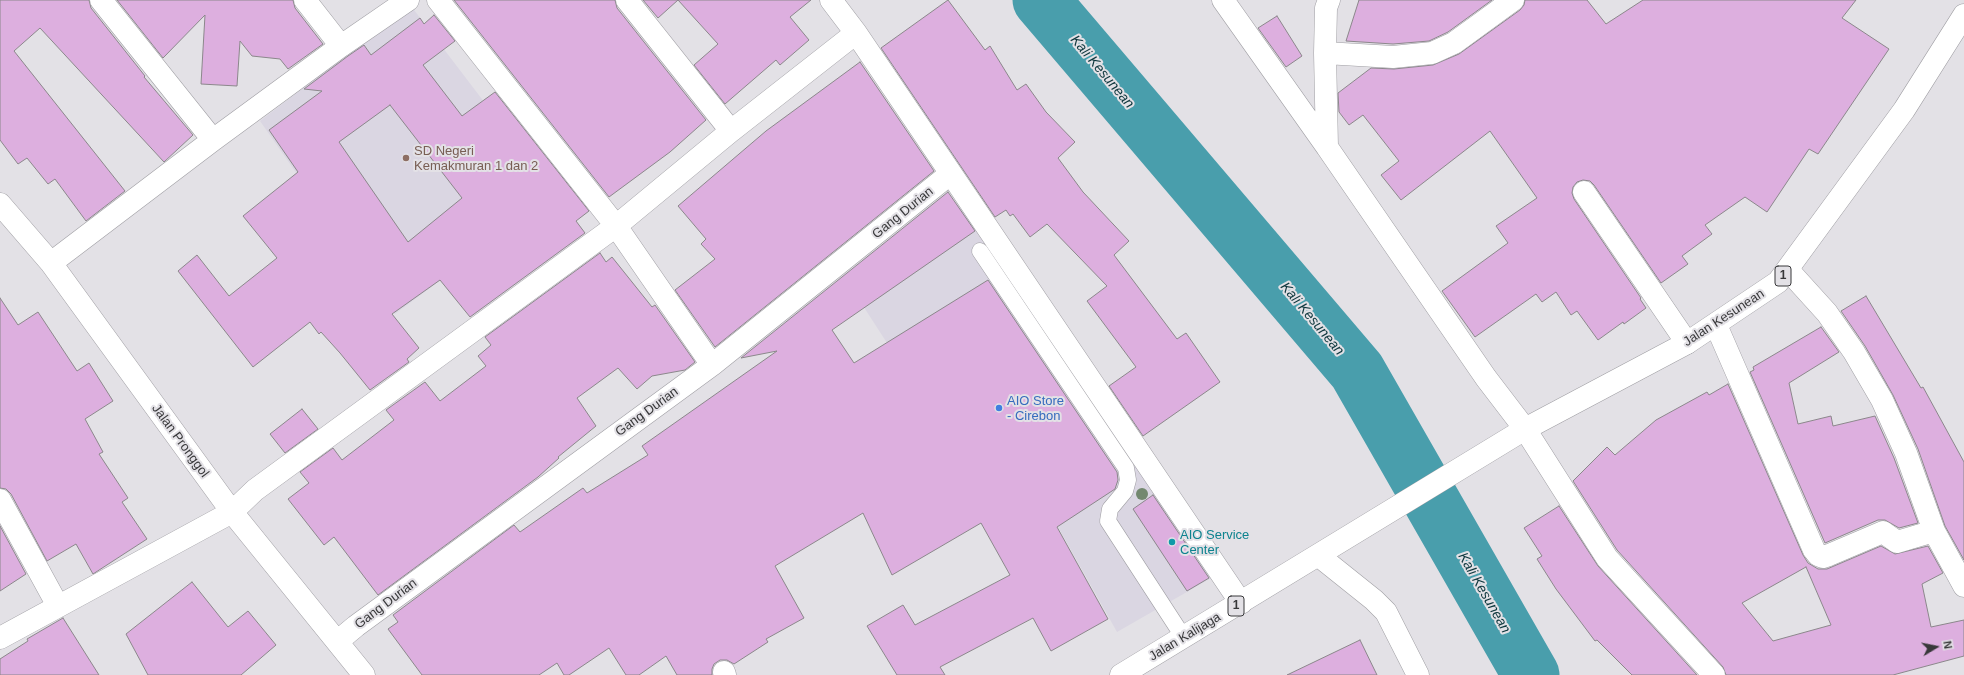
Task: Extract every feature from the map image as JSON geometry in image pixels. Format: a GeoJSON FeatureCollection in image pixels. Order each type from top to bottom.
{"type":"FeatureCollection","features":[{"type":"Feature","properties":{"kind":"main road"},"geometry":{"type":"LineString","coordinates":[[101,0],[213,140]]}},
{"type":"Feature","properties":{"kind":"main road"},"geometry":{"type":"LineString","coordinates":[[305,0],[341,46]]}},
{"type":"Feature","properties":{"kind":"main road"},"geometry":{"type":"LineString","coordinates":[[51,263],[213,140],[341,46],[408,0]]}},
{"type":"Feature","properties":{"kind":"main road"},"geometry":{"type":"LineString","coordinates":[[438,0],[616,226],[712,365]]}},
{"type":"Feature","properties":{"kind":"main road"},"geometry":{"type":"LineString","coordinates":[[627,0],[731,131]]}},
{"type":"Feature","properties":{"kind":"main road"},"geometry":{"type":"LineString","coordinates":[[831,0],[856,33],[1241,603]]}},
{"type":"Feature","properties":{"kind":"main road"},"geometry":{"type":"LineString","coordinates":[[1223,0],[1327,147],[1481,371],[1518,435],[1607,558],[1714,675]]}},
{"type":"Feature","properties":{"kind":"main road"},"geometry":{"type":"LineString","coordinates":[[1327,147],[1325,53],[1326,8],[1329,0]]}},
{"type":"Feature","properties":{"kind":"main road"},"geometry":{"type":"LineString","coordinates":[[1325,53],[1393,57],[1432,53],[1454,43],[1513,0]]}},
{"type":"Feature","properties":{"kind":"main road","name":"Jalan Kesunean"},"geometry":{"type":"LineString","coordinates":[[1518,435],[1686,343],[1716,325],[1778,282],[1904,110],[1964,15]]}},
{"type":"Feature","properties":{"kind":"main road"},"geometry":{"type":"LineString","coordinates":[[0,638],[232,512],[255,490],[616,226],[731,131],[856,33]]}},
{"type":"Feature","properties":{"kind":"main road","name":"Gang Durian"},"geometry":{"type":"LineString","coordinates":[[338,642],[369,617],[712,365],[950,174]]}},
{"type":"Feature","properties":{"kind":"main road"},"geometry":{"type":"LineString","coordinates":[[1584,192],[1686,343]]}},
{"type":"Feature","properties":{"kind":"main road","name":"Jalan Pronggol"},"geometry":{"type":"LineString","coordinates":[[2,210],[51,263],[232,512],[364,675]]}},
{"type":"Feature","properties":{"kind":"main road"},"geometry":{"type":"LineString","coordinates":[[1788,270],[1827,313],[1854,352],[1882,400],[1906,453],[1934,531],[1964,586]]}},
{"type":"Feature","properties":{"kind":"main road"},"geometry":{"type":"LineString","coordinates":[[1716,325],[1814,550],[1818,555],[1823,557],[1829,555],[1883,532],[1897,542],[1934,531]]}},
{"type":"Feature","properties":{"kind":"main road","name":"Jalan Kalijaga"},"geometry":{"type":"LineString","coordinates":[[1121,675],[1518,435]]}},
{"type":"Feature","properties":{"kind":"main road"},"geometry":{"type":"LineString","coordinates":[[0,500],[58,606]]}},
{"type":"Feature","properties":{"kind":"main road"},"geometry":{"type":"LineString","coordinates":[[1319,556],[1374,600],[1386,612],[1418,675]]}},
{"type":"Feature","properties":{"kind":"lane"},"geometry":{"type":"LineString","coordinates":[[980,251],[1126,468],[1128,480],[1125,491],[1110,509],[1108,521],[1184,638]]}},
{"type":"Feature","properties":{"kind":"shaded area","name":"SD Negeri Kemakmuran 1 dan 2"},"geometry":{"type":"Polygon","coordinates":[[[411,6],[555,195],[395,314],[260,121],[411,6]]]}},
{"type":"Feature","properties":{"kind":"shaded area","name":"AIO Store - Cirebon"},"geometry":{"type":"Polygon","coordinates":[[[945,202],[957,204],[977,231],[1213,577],[1117,632],[1040,495],[982,526],[889,346],[845,278],[945,202]]]}},
{"type":"Feature","properties":{"kind":"building"},"geometry":{"type":"Polygon","coordinates":[[[0,0],[89,0],[91,8],[145,76],[144,77],[193,135],[164,162],[40,28],[14,51],[125,191],[86,221],[55,179],[48,184],[27,158],[18,164],[0,140],[0,0]]]}},
{"type":"Feature","properties":{"kind":"building"},"geometry":{"type":"Polygon","coordinates":[[[117,0],[293,0],[295,8],[323,44],[288,69],[280,59],[252,56],[240,41],[237,86],[201,84],[205,15],[163,58],[117,0]]]}},
{"type":"Feature","properties":{"kind":"building"},"geometry":{"type":"Polygon","coordinates":[[[454,0],[615,0],[617,8],[706,120],[670,152],[609,197],[454,0]]]}},
{"type":"Feature","properties":{"kind":"building"},"geometry":{"type":"Polygon","coordinates":[[[643,0],[678,0],[658,18],[643,0]]]}},
{"type":"Feature","properties":{"kind":"building"},"geometry":{"type":"Polygon","coordinates":[[[678,0],[811,0],[790,17],[809,40],[780,65],[776,60],[725,104],[694,65],[718,44],[678,0]]]}},
{"type":"Feature","properties":{"kind":"building"},"geometry":{"type":"Polygon","coordinates":[[[948,0],[985,50],[990,46],[1017,90],[1026,84],[1046,112],[1075,142],[1058,158],[1083,192],[1129,241],[1114,255],[1177,339],[1186,333],[1220,382],[1143,436],[1109,386],[1136,367],[1087,301],[1107,286],[1047,224],[1030,237],[1013,214],[1010,216],[1006,210],[995,217],[881,48],[948,0]]]}},
{"type":"Feature","properties":{"kind":"building"},"geometry":{"type":"Polygon","coordinates":[[[1359,0],[1492,0],[1448,32],[1429,41],[1393,44],[1346,41],[1359,0]]]}},
{"type":"Feature","properties":{"kind":"building"},"geometry":{"type":"Polygon","coordinates":[[[1525,0],[1587,0],[1606,24],[1643,0],[1856,0],[1842,18],[1889,49],[1818,154],[1809,149],[1767,212],[1745,197],[1705,225],[1712,234],[1682,256],[1688,264],[1661,283],[1594,185],[1590,181],[1583,180],[1577,182],[1573,187],[1572,193],[1574,199],[1641,298],[1640,299],[1646,308],[1624,324],[1623,322],[1598,340],[1577,311],[1571,315],[1556,292],[1542,302],[1536,294],[1475,337],[1442,291],[1508,243],[1496,226],[1537,198],[1490,131],[1401,200],[1381,175],[1399,161],[1363,115],[1349,125],[1339,112],[1338,93],[1371,68],[1394,69],[1433,65],[1459,54],[1520,10],[1524,5],[1525,0]]]}},
{"type":"Feature","properties":{"kind":"building"},"geometry":{"type":"Polygon","coordinates":[[[434,15],[455,41],[423,65],[462,116],[495,92],[589,211],[576,221],[585,233],[470,317],[440,280],[392,314],[419,348],[407,359],[409,362],[370,390],[340,353],[321,332],[319,334],[310,322],[253,367],[178,271],[197,255],[229,296],[277,258],[243,216],[298,172],[269,130],[322,91],[304,89],[364,45],[371,55],[420,18],[424,24],[434,15]],[[390,105],[339,142],[408,242],[462,198],[390,105]]]}},
{"type":"Feature","properties":{"kind":"building"},"geometry":{"type":"Polygon","coordinates":[[[1277,16],[1302,56],[1286,67],[1258,28],[1277,16]]]}},
{"type":"Feature","properties":{"kind":"building"},"geometry":{"type":"Polygon","coordinates":[[[860,62],[934,171],[715,347],[675,290],[715,259],[701,244],[706,239],[678,206],[766,131],[860,62]]]}},
{"type":"Feature","properties":{"kind":"building"},"geometry":{"type":"Polygon","coordinates":[[[948,192],[975,231],[832,330],[854,363],[988,280],[1117,472],[1118,480],[1115,489],[1057,527],[1108,619],[1051,651],[1033,618],[940,667],[945,675],[897,675],[867,626],[903,605],[915,625],[1010,575],[981,523],[892,575],[863,513],[775,566],[804,618],[766,639],[768,642],[734,664],[727,660],[720,660],[714,664],[712,675],[677,675],[666,656],[639,675],[626,675],[609,648],[569,675],[564,675],[557,663],[539,675],[422,675],[388,629],[398,622],[393,615],[514,525],[520,532],[583,488],[587,493],[648,455],[642,446],[777,351],[741,358],[948,192]]]}},
{"type":"Feature","properties":{"kind":"building"},"geometry":{"type":"Polygon","coordinates":[[[600,253],[606,262],[612,257],[652,307],[655,305],[695,362],[685,370],[652,376],[637,389],[618,368],[577,398],[596,426],[558,457],[559,458],[538,477],[378,595],[334,537],[324,545],[288,499],[309,483],[300,472],[333,448],[342,460],[394,420],[386,410],[425,382],[440,401],[486,366],[478,356],[491,345],[485,337],[600,253]]]}},
{"type":"Feature","properties":{"kind":"building"},"geometry":{"type":"Polygon","coordinates":[[[1866,296],[1921,388],[1923,387],[1964,462],[1964,560],[1945,526],[1918,449],[1893,395],[1865,346],[1841,311],[1866,296]]]}},
{"type":"Feature","properties":{"kind":"building"},"geometry":{"type":"Polygon","coordinates":[[[0,298],[18,325],[38,312],[77,371],[89,363],[113,401],[85,419],[103,452],[99,454],[128,498],[122,502],[147,539],[93,574],[76,544],[47,561],[11,494],[6,489],[0,488],[0,298]]]}},
{"type":"Feature","properties":{"kind":"building"},"geometry":{"type":"Polygon","coordinates":[[[1821,327],[1839,352],[1789,383],[1798,424],[1831,416],[1833,426],[1875,416],[1894,458],[1918,523],[1899,528],[1885,520],[1878,520],[1825,543],[1750,372],[1754,370],[1753,367],[1821,327]]]}},
{"type":"Feature","properties":{"kind":"building"},"geometry":{"type":"Polygon","coordinates":[[[1728,384],[1803,555],[1808,563],[1818,569],[1827,569],[1881,546],[1895,554],[1928,546],[1943,573],[1922,584],[1931,627],[1964,620],[1964,656],[1893,675],[1726,675],[1723,667],[1617,550],[1573,481],[1607,447],[1615,455],[1656,420],[1707,392],[1709,395],[1728,384]],[[1806,567],[1742,603],[1773,641],[1831,625],[1806,567]]]}},
{"type":"Feature","properties":{"kind":"building"},"geometry":{"type":"Polygon","coordinates":[[[302,409],[318,429],[285,453],[270,434],[302,409]]]}},
{"type":"Feature","properties":{"kind":"building","name":"AIO Service Center"},"geometry":{"type":"Polygon","coordinates":[[[1153,495],[1209,578],[1187,591],[1133,509],[1153,495]]]}},
{"type":"Feature","properties":{"kind":"building"},"geometry":{"type":"Polygon","coordinates":[[[1559,506],[1598,566],[1697,675],[1632,675],[1597,640],[1595,641],[1556,589],[1537,559],[1542,556],[1524,528],[1559,506]]]}},
{"type":"Feature","properties":{"kind":"building"},"geometry":{"type":"Polygon","coordinates":[[[0,526],[26,574],[0,591],[0,526]]]}},
{"type":"Feature","properties":{"kind":"building"},"geometry":{"type":"Polygon","coordinates":[[[192,582],[228,627],[248,611],[276,645],[241,675],[148,675],[126,634],[192,582]]]}},
{"type":"Feature","properties":{"kind":"building"},"geometry":{"type":"Polygon","coordinates":[[[63,618],[99,675],[0,675],[0,659],[28,641],[27,639],[63,618]]]}},
{"type":"Feature","properties":{"kind":"building"},"geometry":{"type":"Polygon","coordinates":[[[1360,640],[1377,675],[1287,675],[1360,640]]]}},
{"type":"Feature","properties":{"kind":"waterway","name":"Kali Kesunean"},"geometry":{"type":"LineString","coordinates":[[1041,0],[1357,371],[1531,675]]}},
{"type":"Feature","properties":{"kind":"place","name":"SD Negeri Kemakmuran 1 dan 2"},"geometry":{"type":"Point","coordinates":[406,158]}},
{"type":"Feature","properties":{"kind":"place","name":"AIO Store - Cirebon"},"geometry":{"type":"Point","coordinates":[999,408]}},
{"type":"Feature","properties":{"kind":"place","name":"AIO Service Center"},"geometry":{"type":"Point","coordinates":[1172,542]}}]}
